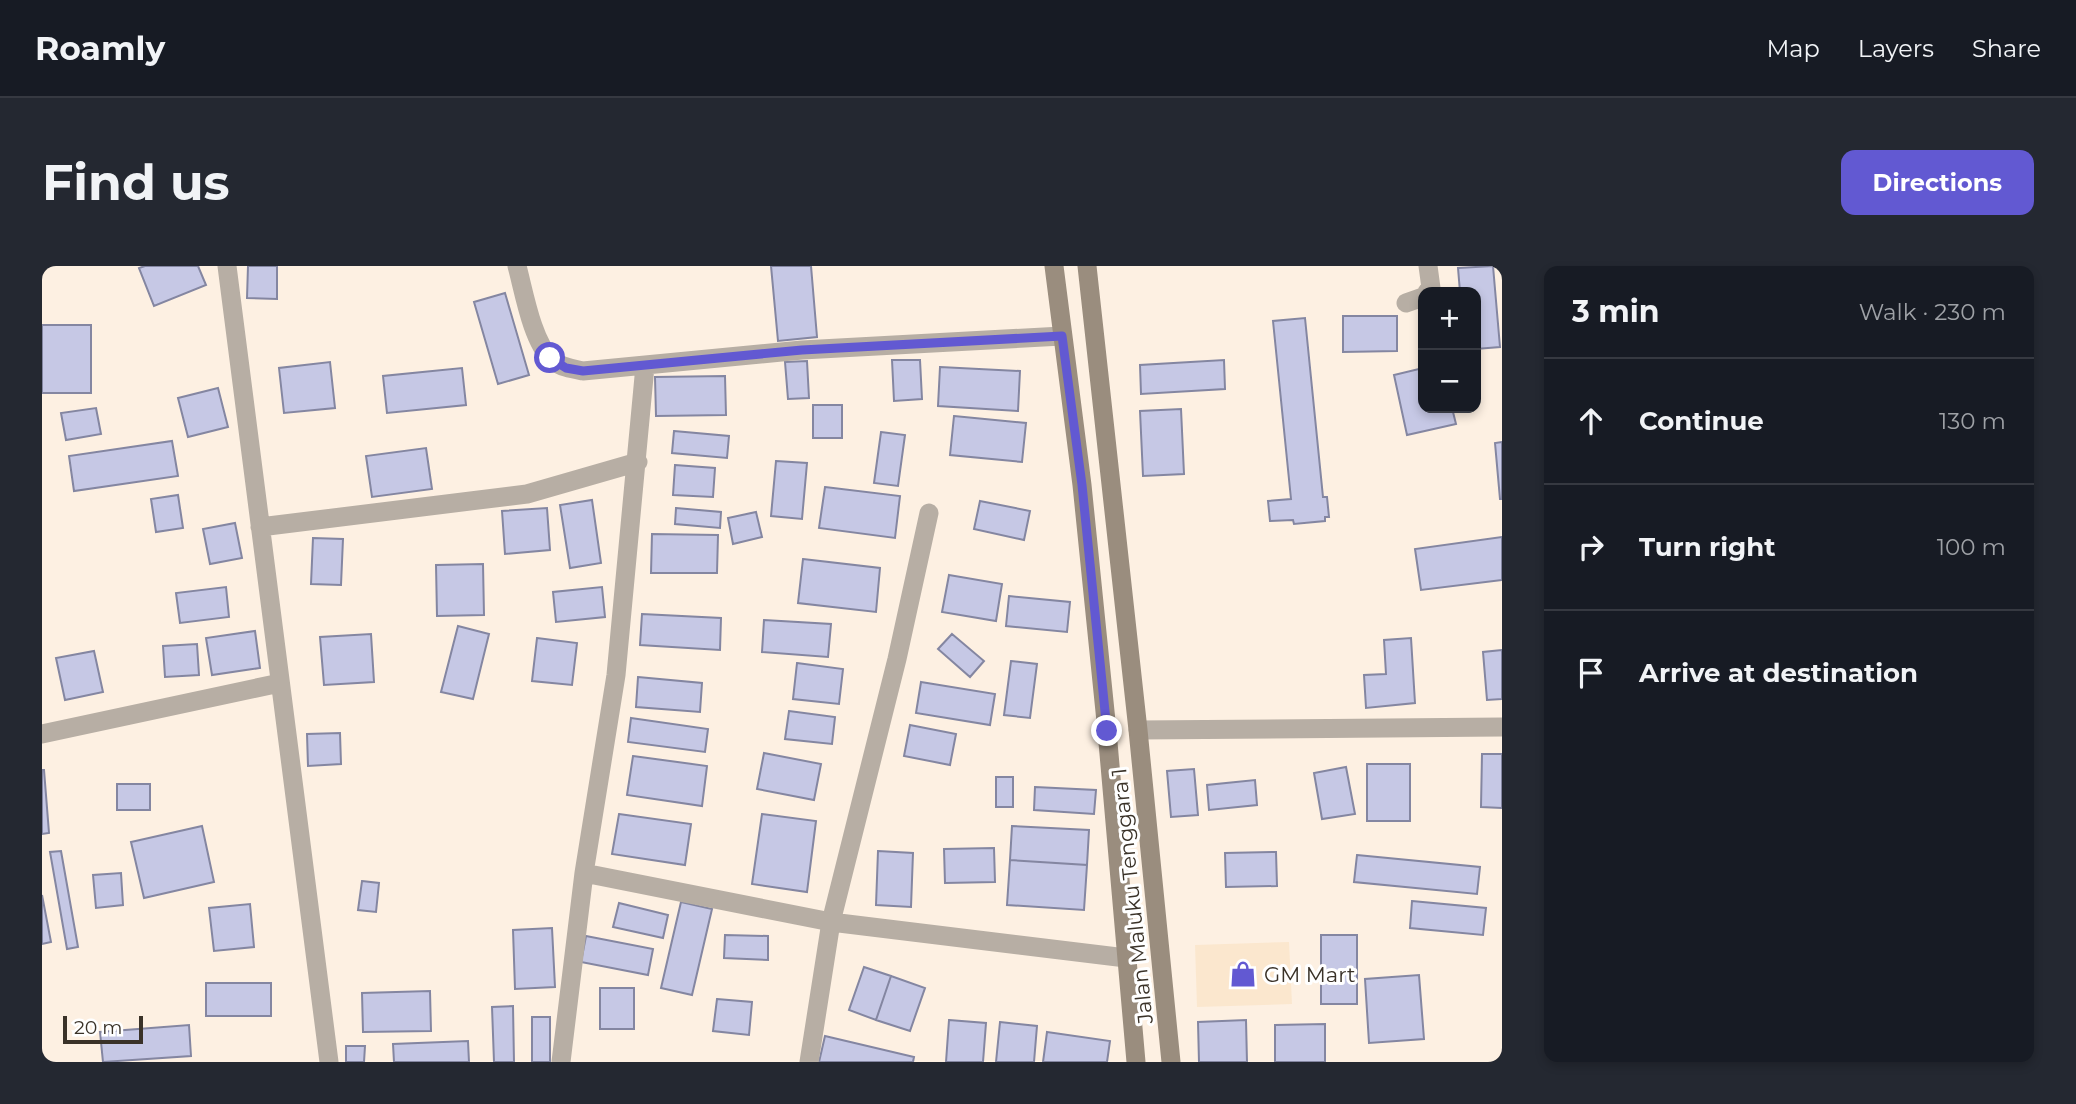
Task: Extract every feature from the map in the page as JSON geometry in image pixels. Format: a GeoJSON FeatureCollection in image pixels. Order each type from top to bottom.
{"type":"FeatureCollection","features":[{"type":"Feature","properties":{"kind":"main road","name":"Jalan Maluku Tenggara 1"},"geometry":{"type":"LineString","coordinates":[[1054,266],[1082,485],[1136,1062]]}},
{"type":"Feature","properties":{"kind":"main road","name":"Jalan Maluku Tenggara 1"},"geometry":{"type":"LineString","coordinates":[[1087,266],[1171,1062]]}},
{"type":"Feature","properties":{"kind":"street"},"geometry":{"type":"LineString","coordinates":[[227,266],[329,1062]]}},
{"type":"Feature","properties":{"kind":"street"},"geometry":{"type":"LineString","coordinates":[[517,266],[536,334],[550,358],[566,368],[583,371],[802,350],[1062,336]]}},
{"type":"Feature","properties":{"kind":"street"},"geometry":{"type":"LineString","coordinates":[[1428,266],[1431,287]]}},
{"type":"Feature","properties":{"kind":"street"},"geometry":{"type":"LineString","coordinates":[[561,1062],[584,873],[616,675],[645,366]]}},
{"type":"Feature","properties":{"kind":"street"},"geometry":{"type":"LineString","coordinates":[[260,527],[527,494],[638,462]]}},
{"type":"Feature","properties":{"kind":"street"},"geometry":{"type":"LineString","coordinates":[[809,1062],[831,922],[897,659],[929,513]]}},
{"type":"Feature","properties":{"kind":"street"},"geometry":{"type":"LineString","coordinates":[[42,734],[280,683]]}},
{"type":"Feature","properties":{"kind":"street"},"geometry":{"type":"LineString","coordinates":[[1138,730],[1502,727]]}},
{"type":"Feature","properties":{"kind":"street"},"geometry":{"type":"LineString","coordinates":[[584,873],[831,922],[1126,958]]}},
{"type":"Feature","properties":{"kind":"shaded area","name":"GM Mart"},"geometry":{"type":"Polygon","coordinates":[[[1289,942],[1292,1004],[1197,1007],[1195,945],[1289,942]]]}},
{"type":"Feature","properties":{"kind":"building"},"geometry":{"type":"Polygon","coordinates":[[[198,266],[206,285],[154,306],[139,268],[198,266]]]}},
{"type":"Feature","properties":{"kind":"building"},"geometry":{"type":"Polygon","coordinates":[[[248,266],[277,266],[277,299],[247,298],[248,266]]]}},
{"type":"Feature","properties":{"kind":"building"},"geometry":{"type":"Polygon","coordinates":[[[771,266],[811,266],[817,337],[778,341],[771,266]]]}},
{"type":"Feature","properties":{"kind":"building"},"geometry":{"type":"Polygon","coordinates":[[[1493,266],[1500,347],[1481,349],[1481,287],[1460,287],[1458,268],[1493,266]]]}},
{"type":"Feature","properties":{"kind":"building"},"geometry":{"type":"Polygon","coordinates":[[[505,293],[529,375],[498,384],[474,302],[505,293]]]}},
{"type":"Feature","properties":{"kind":"building"},"geometry":{"type":"Polygon","coordinates":[[[1343,316],[1397,316],[1397,351],[1343,352],[1343,316]]]}},
{"type":"Feature","properties":{"kind":"building"},"geometry":{"type":"Polygon","coordinates":[[[1305,318],[1323,497],[1327,497],[1329,517],[1325,517],[1325,521],[1294,524],[1293,520],[1270,521],[1268,501],[1291,499],[1273,321],[1305,318]]]}},
{"type":"Feature","properties":{"kind":"building"},"geometry":{"type":"Polygon","coordinates":[[[42,325],[91,325],[91,393],[42,393],[42,325]]]}},
{"type":"Feature","properties":{"kind":"building"},"geometry":{"type":"Polygon","coordinates":[[[892,360],[920,360],[922,399],[894,401],[892,360]]]}},
{"type":"Feature","properties":{"kind":"building"},"geometry":{"type":"Polygon","coordinates":[[[1224,360],[1225,389],[1141,394],[1140,365],[1224,360]]]}},
{"type":"Feature","properties":{"kind":"building"},"geometry":{"type":"Polygon","coordinates":[[[807,361],[809,398],[788,399],[785,362],[807,361]]]}},
{"type":"Feature","properties":{"kind":"building"},"geometry":{"type":"Polygon","coordinates":[[[330,362],[335,408],[284,413],[279,368],[330,362]]]}},
{"type":"Feature","properties":{"kind":"building"},"geometry":{"type":"Polygon","coordinates":[[[940,367],[1020,371],[1018,411],[938,406],[940,367]]]}},
{"type":"Feature","properties":{"kind":"building"},"geometry":{"type":"Polygon","coordinates":[[[462,368],[466,405],[387,413],[383,376],[462,368]]]}},
{"type":"Feature","properties":{"kind":"building"},"geometry":{"type":"Polygon","coordinates":[[[1418,369],[1418,413],[1453,413],[1456,424],[1407,435],[1394,375],[1418,369]]]}},
{"type":"Feature","properties":{"kind":"building"},"geometry":{"type":"Polygon","coordinates":[[[725,376],[726,415],[656,416],[655,377],[725,376]]]}},
{"type":"Feature","properties":{"kind":"building"},"geometry":{"type":"Polygon","coordinates":[[[218,388],[228,427],[188,437],[178,398],[218,388]]]}},
{"type":"Feature","properties":{"kind":"building"},"geometry":{"type":"Polygon","coordinates":[[[813,405],[842,405],[842,438],[813,438],[813,405]]]}},
{"type":"Feature","properties":{"kind":"building"},"geometry":{"type":"Polygon","coordinates":[[[96,408],[101,434],[66,440],[61,413],[96,408]]]}},
{"type":"Feature","properties":{"kind":"building"},"geometry":{"type":"Polygon","coordinates":[[[1181,409],[1184,474],[1143,476],[1140,411],[1181,409]]]}},
{"type":"Feature","properties":{"kind":"building"},"geometry":{"type":"Polygon","coordinates":[[[954,416],[1026,423],[1022,462],[950,455],[954,416]]]}},
{"type":"Feature","properties":{"kind":"building"},"geometry":{"type":"Polygon","coordinates":[[[674,431],[729,436],[727,458],[672,453],[674,431]]]}},
{"type":"Feature","properties":{"kind":"building"},"geometry":{"type":"Polygon","coordinates":[[[881,432],[905,435],[898,486],[874,483],[881,432]]]}},
{"type":"Feature","properties":{"kind":"building"},"geometry":{"type":"Polygon","coordinates":[[[172,441],[178,476],[74,491],[69,456],[172,441]]]}},
{"type":"Feature","properties":{"kind":"building"},"geometry":{"type":"Polygon","coordinates":[[[1502,442],[1502,499],[1500,499],[1495,443],[1502,442]]]}},
{"type":"Feature","properties":{"kind":"building"},"geometry":{"type":"Polygon","coordinates":[[[426,448],[432,489],[372,497],[366,456],[426,448]]]}},
{"type":"Feature","properties":{"kind":"building"},"geometry":{"type":"Polygon","coordinates":[[[776,461],[807,463],[802,519],[771,516],[776,461]]]}},
{"type":"Feature","properties":{"kind":"building"},"geometry":{"type":"Polygon","coordinates":[[[675,465],[715,468],[713,497],[673,495],[675,465]]]}},
{"type":"Feature","properties":{"kind":"building"},"geometry":{"type":"Polygon","coordinates":[[[825,487],[900,496],[895,538],[819,528],[825,487]]]}},
{"type":"Feature","properties":{"kind":"building"},"geometry":{"type":"Polygon","coordinates":[[[178,495],[183,528],[156,532],[151,499],[178,495]]]}},
{"type":"Feature","properties":{"kind":"building"},"geometry":{"type":"Polygon","coordinates":[[[592,500],[601,563],[570,568],[560,505],[592,500]]]}},
{"type":"Feature","properties":{"kind":"building"},"geometry":{"type":"Polygon","coordinates":[[[980,501],[1030,511],[1024,540],[974,529],[980,501]]]}},
{"type":"Feature","properties":{"kind":"building"},"geometry":{"type":"Polygon","coordinates":[[[547,508],[550,550],[505,554],[502,511],[547,508]]]}},
{"type":"Feature","properties":{"kind":"building"},"geometry":{"type":"Polygon","coordinates":[[[676,508],[721,512],[720,528],[675,524],[676,508]]]}},
{"type":"Feature","properties":{"kind":"building"},"geometry":{"type":"Polygon","coordinates":[[[756,512],[762,537],[733,544],[728,518],[756,512]]]}},
{"type":"Feature","properties":{"kind":"building"},"geometry":{"type":"Polygon","coordinates":[[[235,523],[242,558],[210,564],[203,529],[235,523]]]}},
{"type":"Feature","properties":{"kind":"building"},"geometry":{"type":"Polygon","coordinates":[[[652,534],[718,535],[717,573],[651,573],[652,534]]]}},
{"type":"Feature","properties":{"kind":"building"},"geometry":{"type":"Polygon","coordinates":[[[1502,537],[1502,580],[1421,590],[1415,549],[1502,537]]]}},
{"type":"Feature","properties":{"kind":"building"},"geometry":{"type":"Polygon","coordinates":[[[313,538],[343,539],[341,585],[311,584],[313,538]]]}},
{"type":"Feature","properties":{"kind":"building"},"geometry":{"type":"Polygon","coordinates":[[[803,559],[880,568],[876,612],[798,603],[803,559]]]}},
{"type":"Feature","properties":{"kind":"building"},"geometry":{"type":"Polygon","coordinates":[[[483,564],[484,615],[437,616],[436,565],[483,564]]]}},
{"type":"Feature","properties":{"kind":"building"},"geometry":{"type":"Polygon","coordinates":[[[949,575],[1002,584],[996,621],[942,612],[949,575]]]}},
{"type":"Feature","properties":{"kind":"building"},"geometry":{"type":"Polygon","coordinates":[[[226,587],[229,617],[180,623],[176,593],[226,587]]]}},
{"type":"Feature","properties":{"kind":"building"},"geometry":{"type":"Polygon","coordinates":[[[602,587],[605,617],[556,622],[553,592],[602,587]]]}},
{"type":"Feature","properties":{"kind":"building"},"geometry":{"type":"Polygon","coordinates":[[[1009,596],[1070,602],[1067,632],[1006,626],[1009,596]]]}},
{"type":"Feature","properties":{"kind":"building"},"geometry":{"type":"Polygon","coordinates":[[[642,614],[721,618],[720,650],[640,645],[642,614]]]}},
{"type":"Feature","properties":{"kind":"building"},"geometry":{"type":"Polygon","coordinates":[[[764,620],[831,624],[828,657],[762,652],[764,620]]]}},
{"type":"Feature","properties":{"kind":"building"},"geometry":{"type":"Polygon","coordinates":[[[458,626],[489,634],[473,699],[441,692],[458,626]]]}},
{"type":"Feature","properties":{"kind":"building"},"geometry":{"type":"Polygon","coordinates":[[[255,631],[260,668],[212,675],[206,638],[255,631]]]}},
{"type":"Feature","properties":{"kind":"building"},"geometry":{"type":"Polygon","coordinates":[[[371,634],[374,682],[324,685],[320,637],[371,634]]]}},
{"type":"Feature","properties":{"kind":"building"},"geometry":{"type":"Polygon","coordinates":[[[952,634],[984,661],[970,677],[938,649],[952,634]]]}},
{"type":"Feature","properties":{"kind":"building"},"geometry":{"type":"Polygon","coordinates":[[[537,638],[577,643],[572,685],[532,681],[537,638]]]}},
{"type":"Feature","properties":{"kind":"building"},"geometry":{"type":"Polygon","coordinates":[[[1411,638],[1415,703],[1366,708],[1364,675],[1386,674],[1384,640],[1411,638]]]}},
{"type":"Feature","properties":{"kind":"building"},"geometry":{"type":"Polygon","coordinates":[[[197,644],[199,675],[165,677],[163,646],[197,644]]]}},
{"type":"Feature","properties":{"kind":"building"},"geometry":{"type":"Polygon","coordinates":[[[1502,650],[1502,699],[1487,700],[1483,652],[1502,650]]]}},
{"type":"Feature","properties":{"kind":"building"},"geometry":{"type":"Polygon","coordinates":[[[94,651],[103,692],[65,700],[56,658],[94,651]]]}},
{"type":"Feature","properties":{"kind":"building"},"geometry":{"type":"Polygon","coordinates":[[[1011,661],[1037,664],[1030,718],[1004,715],[1011,661]]]}},
{"type":"Feature","properties":{"kind":"building"},"geometry":{"type":"Polygon","coordinates":[[[797,663],[843,669],[839,704],[793,699],[797,663]]]}},
{"type":"Feature","properties":{"kind":"building"},"geometry":{"type":"Polygon","coordinates":[[[638,677],[702,683],[700,712],[636,707],[638,677]]]}},
{"type":"Feature","properties":{"kind":"building"},"geometry":{"type":"Polygon","coordinates":[[[921,682],[995,694],[990,725],[916,713],[921,682]]]}},
{"type":"Feature","properties":{"kind":"building"},"geometry":{"type":"Polygon","coordinates":[[[789,711],[835,717],[832,744],[785,739],[789,711]]]}},
{"type":"Feature","properties":{"kind":"building"},"geometry":{"type":"Polygon","coordinates":[[[631,718],[708,729],[705,752],[628,742],[631,718]]]}},
{"type":"Feature","properties":{"kind":"building"},"geometry":{"type":"Polygon","coordinates":[[[910,725],[956,734],[950,765],[904,756],[910,725]]]}},
{"type":"Feature","properties":{"kind":"building"},"geometry":{"type":"Polygon","coordinates":[[[340,733],[341,764],[308,766],[307,734],[340,733]]]}},
{"type":"Feature","properties":{"kind":"building"},"geometry":{"type":"Polygon","coordinates":[[[764,753],[821,764],[814,800],[757,789],[764,753]]]}},
{"type":"Feature","properties":{"kind":"building"},"geometry":{"type":"Polygon","coordinates":[[[1482,754],[1502,754],[1502,808],[1481,807],[1482,754]]]}},
{"type":"Feature","properties":{"kind":"building"},"geometry":{"type":"Polygon","coordinates":[[[633,756],[707,766],[702,806],[627,795],[633,756]]]}},
{"type":"Feature","properties":{"kind":"building"},"geometry":{"type":"Polygon","coordinates":[[[1367,764],[1410,764],[1410,821],[1367,821],[1367,764]]]}},
{"type":"Feature","properties":{"kind":"building"},"geometry":{"type":"Polygon","coordinates":[[[1346,767],[1355,814],[1322,819],[1314,773],[1346,767]]]}},
{"type":"Feature","properties":{"kind":"building"},"geometry":{"type":"Polygon","coordinates":[[[1194,769],[1198,815],[1171,817],[1167,771],[1194,769]]]}},
{"type":"Feature","properties":{"kind":"building"},"geometry":{"type":"Polygon","coordinates":[[[42,770],[49,833],[42,834],[42,770]]]}},
{"type":"Feature","properties":{"kind":"building"},"geometry":{"type":"Polygon","coordinates":[[[996,777],[1013,777],[1013,807],[996,807],[996,777]]]}},
{"type":"Feature","properties":{"kind":"building"},"geometry":{"type":"Polygon","coordinates":[[[1255,780],[1257,805],[1209,810],[1207,785],[1255,780]]]}},
{"type":"Feature","properties":{"kind":"building"},"geometry":{"type":"Polygon","coordinates":[[[117,784],[150,784],[150,810],[117,810],[117,784]]]}},
{"type":"Feature","properties":{"kind":"building"},"geometry":{"type":"Polygon","coordinates":[[[1035,787],[1096,790],[1094,814],[1034,810],[1035,787]]]}},
{"type":"Feature","properties":{"kind":"building"},"geometry":{"type":"Polygon","coordinates":[[[619,814],[691,824],[685,865],[612,854],[619,814]]]}},
{"type":"Feature","properties":{"kind":"building"},"geometry":{"type":"Polygon","coordinates":[[[762,814],[816,821],[807,892],[752,884],[762,814]]]}},
{"type":"Feature","properties":{"kind":"building"},"geometry":{"type":"Polygon","coordinates":[[[202,826],[214,882],[144,898],[131,842],[202,826]]]}},
{"type":"Feature","properties":{"kind":"building"},"geometry":{"type":"Polygon","coordinates":[[[1012,826],[1089,830],[1087,865],[1010,860],[1012,826]]]}},
{"type":"Feature","properties":{"kind":"building"},"geometry":{"type":"Polygon","coordinates":[[[994,848],[995,882],[945,883],[944,849],[994,848]]]}},
{"type":"Feature","properties":{"kind":"building"},"geometry":{"type":"Polygon","coordinates":[[[61,851],[78,947],[67,949],[50,852],[61,851]]]}},
{"type":"Feature","properties":{"kind":"building"},"geometry":{"type":"Polygon","coordinates":[[[878,851],[913,853],[911,907],[876,905],[878,851]]]}},
{"type":"Feature","properties":{"kind":"building"},"geometry":{"type":"Polygon","coordinates":[[[1276,852],[1277,886],[1226,887],[1225,853],[1276,852]]]}},
{"type":"Feature","properties":{"kind":"building"},"geometry":{"type":"Polygon","coordinates":[[[1357,855],[1480,867],[1477,894],[1354,882],[1357,855]]]}},
{"type":"Feature","properties":{"kind":"building"},"geometry":{"type":"Polygon","coordinates":[[[1010,860],[1087,865],[1084,910],[1007,905],[1010,860]]]}},
{"type":"Feature","properties":{"kind":"building"},"geometry":{"type":"Polygon","coordinates":[[[121,873],[123,905],[96,908],[93,875],[121,873]]]}},
{"type":"Feature","properties":{"kind":"building"},"geometry":{"type":"Polygon","coordinates":[[[362,881],[379,883],[376,912],[358,910],[362,881]]]}},
{"type":"Feature","properties":{"kind":"building"},"geometry":{"type":"Polygon","coordinates":[[[42,895],[51,942],[42,944],[42,895]]]}},
{"type":"Feature","properties":{"kind":"building"},"geometry":{"type":"Polygon","coordinates":[[[1412,901],[1486,908],[1483,935],[1410,928],[1412,901]]]}},
{"type":"Feature","properties":{"kind":"building"},"geometry":{"type":"Polygon","coordinates":[[[681,902],[712,909],[692,995],[661,988],[681,902]]]}},
{"type":"Feature","properties":{"kind":"building"},"geometry":{"type":"Polygon","coordinates":[[[619,903],[668,915],[663,938],[613,927],[619,903]]]}},
{"type":"Feature","properties":{"kind":"building"},"geometry":{"type":"Polygon","coordinates":[[[250,904],[254,947],[214,951],[209,908],[250,904]]]}},
{"type":"Feature","properties":{"kind":"building"},"geometry":{"type":"Polygon","coordinates":[[[552,928],[555,987],[515,989],[513,930],[552,928]]]}},
{"type":"Feature","properties":{"kind":"building"},"geometry":{"type":"Polygon","coordinates":[[[725,935],[768,936],[768,960],[724,958],[725,935]]]}},
{"type":"Feature","properties":{"kind":"building"},"geometry":{"type":"Polygon","coordinates":[[[1321,935],[1357,935],[1357,1004],[1321,1004],[1321,935]]]}},
{"type":"Feature","properties":{"kind":"building"},"geometry":{"type":"Polygon","coordinates":[[[586,936],[653,949],[648,975],[581,962],[586,936]]]}},
{"type":"Feature","properties":{"kind":"building"},"geometry":{"type":"Polygon","coordinates":[[[864,967],[891,976],[876,1020],[849,1010],[864,967]]]}},
{"type":"Feature","properties":{"kind":"building"},"geometry":{"type":"Polygon","coordinates":[[[1419,975],[1424,1039],[1369,1043],[1365,979],[1419,975]]]}},
{"type":"Feature","properties":{"kind":"building"},"geometry":{"type":"Polygon","coordinates":[[[891,976],[925,988],[910,1031],[876,1020],[891,976]]]}},
{"type":"Feature","properties":{"kind":"building"},"geometry":{"type":"Polygon","coordinates":[[[206,983],[271,983],[271,1016],[206,1016],[206,983]]]}},
{"type":"Feature","properties":{"kind":"building"},"geometry":{"type":"Polygon","coordinates":[[[600,988],[634,988],[634,1029],[600,1029],[600,988]]]}},
{"type":"Feature","properties":{"kind":"building"},"geometry":{"type":"Polygon","coordinates":[[[430,991],[431,1031],[363,1032],[362,993],[430,991]]]}},
{"type":"Feature","properties":{"kind":"building"},"geometry":{"type":"Polygon","coordinates":[[[717,999],[752,1002],[749,1035],[713,1031],[717,999]]]}},
{"type":"Feature","properties":{"kind":"building"},"geometry":{"type":"Polygon","coordinates":[[[513,1006],[514,1062],[494,1062],[492,1007],[513,1006]]]}},
{"type":"Feature","properties":{"kind":"building"},"geometry":{"type":"Polygon","coordinates":[[[532,1017],[550,1017],[550,1062],[532,1062],[532,1017]]]}},
{"type":"Feature","properties":{"kind":"building"},"geometry":{"type":"Polygon","coordinates":[[[949,1020],[986,1023],[983,1062],[946,1062],[949,1020]]]}},
{"type":"Feature","properties":{"kind":"building"},"geometry":{"type":"Polygon","coordinates":[[[1246,1020],[1247,1062],[1199,1062],[1198,1022],[1246,1020]]]}},
{"type":"Feature","properties":{"kind":"building"},"geometry":{"type":"Polygon","coordinates":[[[1000,1022],[1037,1026],[1034,1062],[996,1062],[1000,1022]]]}},
{"type":"Feature","properties":{"kind":"building"},"geometry":{"type":"Polygon","coordinates":[[[1325,1024],[1325,1062],[1275,1062],[1275,1025],[1325,1024]]]}},
{"type":"Feature","properties":{"kind":"building"},"geometry":{"type":"Polygon","coordinates":[[[189,1025],[191,1056],[103,1062],[100,1032],[189,1025]]]}},
{"type":"Feature","properties":{"kind":"building"},"geometry":{"type":"Polygon","coordinates":[[[1047,1032],[1110,1041],[1107,1062],[1043,1062],[1047,1032]]]}},
{"type":"Feature","properties":{"kind":"building"},"geometry":{"type":"Polygon","coordinates":[[[825,1036],[914,1057],[913,1062],[819,1062],[825,1036]]]}},
{"type":"Feature","properties":{"kind":"building"},"geometry":{"type":"Polygon","coordinates":[[[468,1041],[469,1062],[394,1062],[393,1044],[468,1041]]]}},
{"type":"Feature","properties":{"kind":"building"},"geometry":{"type":"Polygon","coordinates":[[[346,1046],[365,1046],[364,1062],[346,1062],[346,1046]]]}},
{"type":"Feature","properties":{"kind":"place","name":"GM Mart"},"geometry":{"type":"Point","coordinates":[1243,974]}},
{"type":"Feature","properties":{"kind":"route"},"geometry":{"type":"LineString","coordinates":[[550,358],[566,368],[583,371],[802,350],[1062,336],[1082,485],[1107,731]]}}]}
